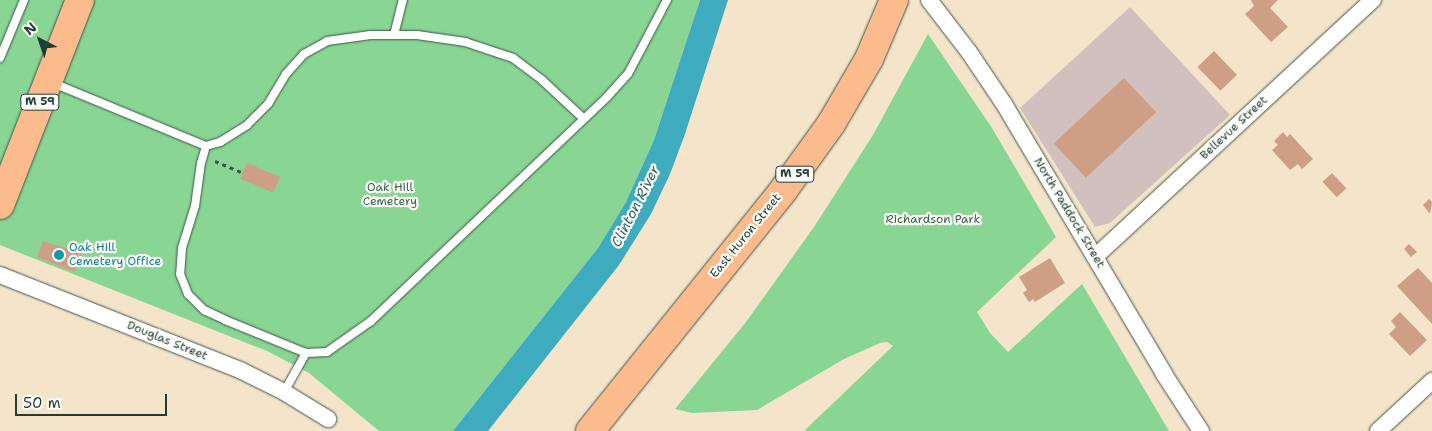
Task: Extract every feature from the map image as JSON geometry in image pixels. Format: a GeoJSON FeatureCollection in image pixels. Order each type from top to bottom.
{"type":"FeatureCollection","features":[{"type":"Feature","properties":{"kind":"highway","name":"M 59"},"geometry":{"type":"LineString","coordinates":[[0,205],[80,0]]}},
{"type":"Feature","properties":{"kind":"highway","name":"East Huron Street"},"geometry":{"type":"LineString","coordinates":[[590,431],[782,192],[831,124],[869,59],[894,0]]}},
{"type":"Feature","properties":{"kind":"street","name":"North Paddock Street"},"geometry":{"type":"LineString","coordinates":[[929,0],[969,52],[1004,104],[1096,256],[1164,374],[1201,431]]}},
{"type":"Feature","properties":{"kind":"street","name":"Bellevue Street"},"geometry":{"type":"LineString","coordinates":[[1096,256],[1373,0]]}},
{"type":"Feature","properties":{"kind":"street","name":"Douglas Street"},"geometry":{"type":"LineString","coordinates":[[0,275],[240,370],[284,392],[328,419]]}},
{"type":"Feature","properties":{"kind":"street"},"geometry":{"type":"LineString","coordinates":[[1378,431],[1432,381]]}},
{"type":"Feature","properties":{"kind":"lane"},"geometry":{"type":"LineString","coordinates":[[0,58],[24,0]]}},
{"type":"Feature","properties":{"kind":"lane"},"geometry":{"type":"LineString","coordinates":[[394,35],[403,0]]}},
{"type":"Feature","properties":{"kind":"lane"},"geometry":{"type":"LineString","coordinates":[[206,146],[195,206],[182,248],[180,274],[188,294],[204,310],[225,320],[306,353],[327,352],[371,321],[584,119],[628,74],[667,0]]}},
{"type":"Feature","properties":{"kind":"lane"},"geometry":{"type":"LineString","coordinates":[[48,81],[206,146],[220,142],[247,125],[268,104],[286,74],[304,54],[328,42],[370,35],[417,35],[465,42],[512,58],[542,80],[584,119]]}},
{"type":"Feature","properties":{"kind":"lane"},"geometry":{"type":"LineString","coordinates":[[284,392],[306,353]]}},
{"type":"Feature","properties":{"kind":"path"},"geometry":{"type":"LineString","coordinates":[[203,156],[243,173]]}},
{"type":"Feature","properties":{"kind":"shaded area"},"geometry":{"type":"Polygon","coordinates":[[[1130,7],[1230,115],[1110,223],[1095,227],[1020,108],[1130,7]]]}},
{"type":"Feature","properties":{"kind":"green space","name":"Oak Hill Cemetery"},"geometry":{"type":"Polygon","coordinates":[[[0,0],[700,0],[654,140],[626,202],[598,248],[453,431],[379,431],[309,373],[267,351],[0,245],[0,0]]]}},
{"type":"Feature","properties":{"kind":"green space","name":"Richardson Park"},"geometry":{"type":"Polygon","coordinates":[[[928,34],[992,128],[1056,237],[977,312],[990,333],[1008,352],[1082,284],[1169,431],[805,430],[893,346],[887,342],[880,343],[844,359],[757,410],[692,413],[675,409],[746,322],[814,227],[873,135],[928,34]]]}},
{"type":"Feature","properties":{"kind":"water","name":"Clinton River"},"geometry":{"type":"Polygon","coordinates":[[[700,0],[728,0],[685,134],[670,174],[651,214],[619,265],[488,431],[453,431],[598,248],[626,202],[654,140],[700,0]]]}},
{"type":"Feature","properties":{"kind":"building"},"geometry":{"type":"Polygon","coordinates":[[[1251,0],[1278,0],[1270,8],[1288,27],[1271,42],[1245,14],[1254,6],[1251,0]]]}},
{"type":"Feature","properties":{"kind":"building"},"geometry":{"type":"Polygon","coordinates":[[[1214,51],[1237,75],[1220,91],[1197,67],[1214,51]]]}},
{"type":"Feature","properties":{"kind":"building"},"geometry":{"type":"Polygon","coordinates":[[[1124,78],[1156,112],[1086,178],[1054,143],[1124,78]]]}},
{"type":"Feature","properties":{"kind":"building"},"geometry":{"type":"Polygon","coordinates":[[[1283,132],[1287,137],[1290,134],[1313,159],[1302,169],[1298,164],[1290,170],[1272,150],[1278,145],[1274,141],[1283,132]]]}},
{"type":"Feature","properties":{"kind":"building"},"geometry":{"type":"Polygon","coordinates":[[[247,163],[280,177],[273,193],[240,179],[247,163]]]}},
{"type":"Feature","properties":{"kind":"building"},"geometry":{"type":"Polygon","coordinates":[[[1332,173],[1346,188],[1337,197],[1322,182],[1332,173]]]}},
{"type":"Feature","properties":{"kind":"building"},"geometry":{"type":"Polygon","coordinates":[[[1429,199],[1432,202],[1430,214],[1423,205],[1429,199]]]}},
{"type":"Feature","properties":{"kind":"building","name":"Oak Hill Cemetery Office"},"geometry":{"type":"Polygon","coordinates":[[[43,241],[82,253],[74,272],[37,257],[43,241]]]}},
{"type":"Feature","properties":{"kind":"building"},"geometry":{"type":"Polygon","coordinates":[[[1409,244],[1417,252],[1411,257],[1404,249],[1409,244]]]}},
{"type":"Feature","properties":{"kind":"building"},"geometry":{"type":"Polygon","coordinates":[[[1050,258],[1065,283],[1035,302],[1033,299],[1029,302],[1023,293],[1027,290],[1019,277],[1050,258]]]}},
{"type":"Feature","properties":{"kind":"building"},"geometry":{"type":"Polygon","coordinates":[[[1418,268],[1432,283],[1432,324],[1397,286],[1418,268]]]}},
{"type":"Feature","properties":{"kind":"building"},"geometry":{"type":"Polygon","coordinates":[[[1400,312],[1427,340],[1410,356],[1389,334],[1396,327],[1391,321],[1400,312]]]}},
{"type":"Feature","properties":{"kind":"place","name":"Oak Hill Cemetery Office"},"geometry":{"type":"Point","coordinates":[59,255]}}]}
